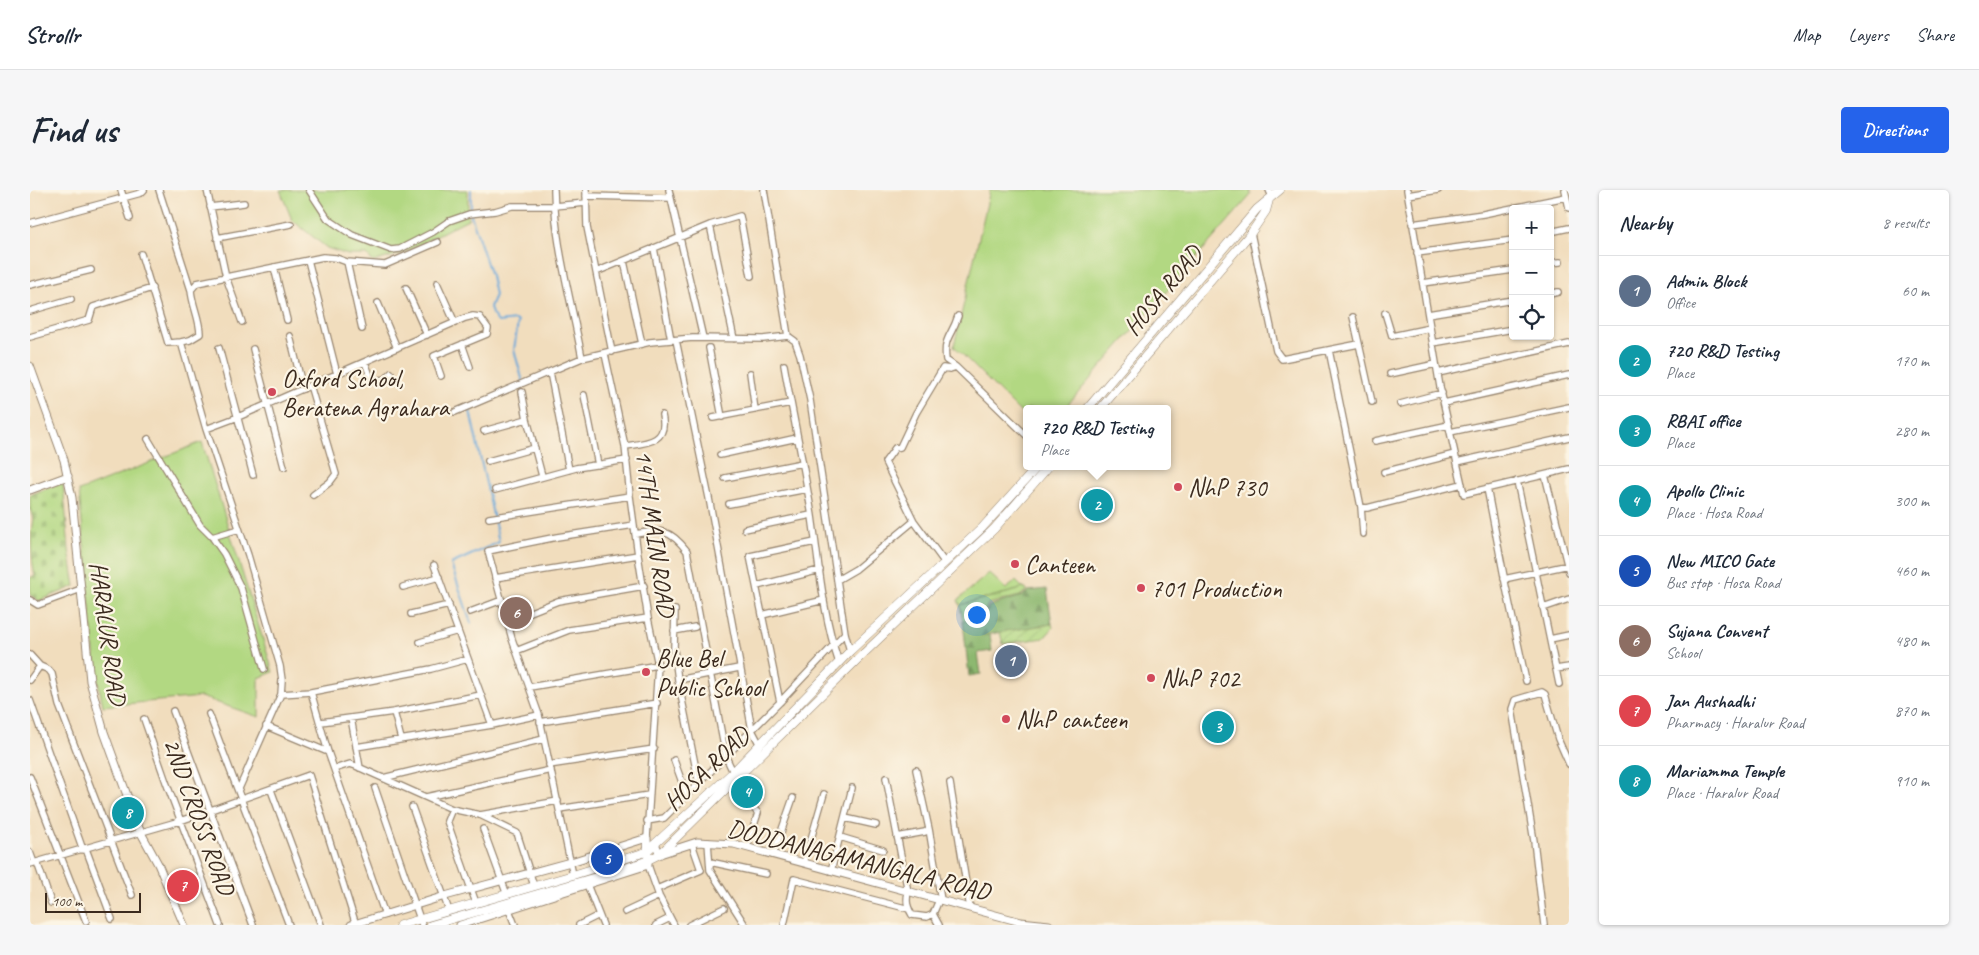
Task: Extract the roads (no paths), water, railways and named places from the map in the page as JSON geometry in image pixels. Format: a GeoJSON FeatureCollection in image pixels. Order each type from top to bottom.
{"type":"FeatureCollection","features":[{"type":"Feature","properties":{"kind":"main road","name":"HOSA ROAD"},"geometry":{"type":"LineString","coordinates":[[1090,405],[1262,203],[1280,190]]}},
{"type":"Feature","properties":{"kind":"main road","name":"HOSA ROAD"},"geometry":{"type":"LineString","coordinates":[[1103,405],[1251,233],[1266,211],[1270,196]]}},
{"type":"Feature","properties":{"kind":"main road","name":"HOSA ROAD"},"geometry":{"type":"LineString","coordinates":[[400,925],[421,922],[449,911],[646,852],[733,772],[850,651],[982,528],[1034,470]]}},
{"type":"Feature","properties":{"kind":"main road","name":"HOSA ROAD"},"geometry":{"type":"LineString","coordinates":[[431,925],[458,922],[586,883],[647,863],[660,854],[860,657],[994,529],[1046,470]]}},
{"type":"Feature","properties":{"kind":"main road"},"geometry":{"type":"LineString","coordinates":[[808,695],[818,700]]}},
{"type":"Feature","properties":{"kind":"street"},"geometry":{"type":"LineString","coordinates":[[121,190],[130,218]]}},
{"type":"Feature","properties":{"kind":"street"},"geometry":{"type":"LineString","coordinates":[[30,223],[141,193],[144,190]]}},
{"type":"Feature","properties":{"kind":"street"},"geometry":{"type":"LineString","coordinates":[[142,254],[168,343],[190,340],[200,334],[191,290],[160,190]]}},
{"type":"Feature","properties":{"kind":"street"},"geometry":{"type":"LineString","coordinates":[[207,190],[226,277],[242,322]]}},
{"type":"Feature","properties":{"kind":"street"},"geometry":{"type":"LineString","coordinates":[[309,190],[328,219],[352,234],[391,250],[400,249],[433,232],[449,221],[472,214],[495,212],[512,206],[554,206],[586,203]]}},
{"type":"Feature","properties":{"kind":"street"},"geometry":{"type":"LineString","coordinates":[[554,190],[554,206],[561,254],[582,358]]}},
{"type":"Feature","properties":{"kind":"street"},"geometry":{"type":"LineString","coordinates":[[669,190],[703,338]]}},
{"type":"Feature","properties":{"kind":"street"},"geometry":{"type":"LineString","coordinates":[[764,190],[788,336],[794,341],[800,355],[810,400],[845,633],[850,651]]}},
{"type":"Feature","properties":{"kind":"street"},"geometry":{"type":"LineString","coordinates":[[1438,190],[1407,192],[1436,364],[1464,494],[1569,469]]}},
{"type":"Feature","properties":{"kind":"street"},"geometry":{"type":"LineString","coordinates":[[1565,190],[1569,208]]}},
{"type":"Feature","properties":{"kind":"street"},"geometry":{"type":"LineString","coordinates":[[612,352],[586,227],[586,193],[670,198]]}},
{"type":"Feature","properties":{"kind":"street"},"geometry":{"type":"LineString","coordinates":[[1412,224],[1483,214],[1566,197]]}},
{"type":"Feature","properties":{"kind":"street"},"geometry":{"type":"LineString","coordinates":[[210,207],[244,203]]}},
{"type":"Feature","properties":{"kind":"street"},"geometry":{"type":"LineString","coordinates":[[596,272],[710,224],[740,216],[751,276]]}},
{"type":"Feature","properties":{"kind":"street"},"geometry":{"type":"LineString","coordinates":[[217,238],[291,224]]}},
{"type":"Feature","properties":{"kind":"street"},"geometry":{"type":"LineString","coordinates":[[710,224],[734,338]]}},
{"type":"Feature","properties":{"kind":"street"},"geometry":{"type":"LineString","coordinates":[[1554,231],[1569,228]]}},
{"type":"Feature","properties":{"kind":"street"},"geometry":{"type":"LineString","coordinates":[[1251,233],[1276,351],[1282,359],[1359,344]]}},
{"type":"Feature","properties":{"kind":"street"},"geometry":{"type":"LineString","coordinates":[[1418,253],[1509,241]]}},
{"type":"Feature","properties":{"kind":"street"},"geometry":{"type":"LineString","coordinates":[[191,290],[197,283],[323,256],[347,262],[385,264],[438,242]]}},
{"type":"Feature","properties":{"kind":"street"},"geometry":{"type":"LineString","coordinates":[[654,248],[709,498],[752,730],[760,745]]}},
{"type":"Feature","properties":{"kind":"street"},"geometry":{"type":"LineString","coordinates":[[308,260],[337,374]]}},
{"type":"Feature","properties":{"kind":"street"},"geometry":{"type":"LineString","coordinates":[[624,261],[642,344]]}},
{"type":"Feature","properties":{"kind":"street"},"geometry":{"type":"LineString","coordinates":[[347,262],[362,329]]}},
{"type":"Feature","properties":{"kind":"street"},"geometry":{"type":"LineString","coordinates":[[1554,263],[1560,262]]}},
{"type":"Feature","properties":{"kind":"street"},"geometry":{"type":"LineString","coordinates":[[274,267],[287,320]]}},
{"type":"Feature","properties":{"kind":"street"},"geometry":{"type":"LineString","coordinates":[[30,285],[91,270]]}},
{"type":"Feature","properties":{"kind":"street"},"geometry":{"type":"LineString","coordinates":[[1423,283],[1509,271]]}},
{"type":"Feature","properties":{"kind":"street"},"geometry":{"type":"LineString","coordinates":[[437,283],[455,322]]}},
{"type":"Feature","properties":{"kind":"street"},"geometry":{"type":"LineString","coordinates":[[30,337],[89,320],[93,307],[152,288]]}},
{"type":"Feature","properties":{"kind":"street"},"geometry":{"type":"LineString","coordinates":[[406,288],[427,335]]}},
{"type":"Feature","properties":{"kind":"street"},"geometry":{"type":"LineString","coordinates":[[1554,293],[1558,292]]}},
{"type":"Feature","properties":{"kind":"street"},"geometry":{"type":"LineString","coordinates":[[30,311],[71,300]]}},
{"type":"Feature","properties":{"kind":"street"},"geometry":{"type":"LineString","coordinates":[[1428,314],[1509,301]]}},
{"type":"Feature","properties":{"kind":"street"},"geometry":{"type":"LineString","coordinates":[[378,303],[397,348]]}},
{"type":"Feature","properties":{"kind":"street"},"geometry":{"type":"LineString","coordinates":[[1385,313],[1392,336],[1430,328]]}},
{"type":"Feature","properties":{"kind":"street"},"geometry":{"type":"LineString","coordinates":[[206,428],[238,417],[455,322],[474,316],[480,317],[488,328],[487,334],[434,356],[440,376]]}},
{"type":"Feature","properties":{"kind":"street"},"geometry":{"type":"LineString","coordinates":[[958,316],[945,342],[946,360],[956,367],[1023,432]]}},
{"type":"Feature","properties":{"kind":"street"},"geometry":{"type":"LineString","coordinates":[[1354,317],[1372,402]]}},
{"type":"Feature","properties":{"kind":"street"},"geometry":{"type":"LineString","coordinates":[[1433,343],[1509,331]]}},
{"type":"Feature","properties":{"kind":"street"},"geometry":{"type":"LineString","coordinates":[[290,336],[303,389]]}},
{"type":"Feature","properties":{"kind":"street"},"geometry":{"type":"LineString","coordinates":[[455,412],[582,358],[642,344],[703,338],[763,339],[788,336]]}},
{"type":"Feature","properties":{"kind":"street"},"geometry":{"type":"LineString","coordinates":[[181,342],[280,666],[282,680],[280,694],[238,791]]}},
{"type":"Feature","properties":{"kind":"street"},"geometry":{"type":"LineString","coordinates":[[462,344],[470,367]]}},
{"type":"Feature","properties":{"kind":"street"},"geometry":{"type":"LineString","coordinates":[[1438,373],[1569,344]]}},
{"type":"Feature","properties":{"kind":"street"},"geometry":{"type":"LineString","coordinates":[[219,348],[253,475]]}},
{"type":"Feature","properties":{"kind":"street"},"geometry":{"type":"LineString","coordinates":[[710,348],[722,417]]}},
{"type":"Feature","properties":{"kind":"street"},"geometry":{"type":"LineString","coordinates":[[254,349],[284,468]]}},
{"type":"Feature","properties":{"kind":"street"},"geometry":{"type":"LineString","coordinates":[[1329,350],[1361,507],[1363,534]]}},
{"type":"Feature","properties":{"kind":"street","name":"14TH MAIN ROAD"},"geometry":{"type":"LineString","coordinates":[[605,354],[625,446],[638,555],[658,665],[647,838]]}},
{"type":"Feature","properties":{"kind":"street"},"geometry":{"type":"LineString","coordinates":[[365,362],[372,381],[386,378],[391,373]]}},
{"type":"Feature","properties":{"kind":"street"},"geometry":{"type":"LineString","coordinates":[[1390,374],[1436,364]]}},
{"type":"Feature","properties":{"kind":"street"},"geometry":{"type":"LineString","coordinates":[[784,365],[812,515],[824,600],[833,646],[839,663]]}},
{"type":"Feature","properties":{"kind":"street","name":"HARALUR ROAD"},"geometry":{"type":"LineString","coordinates":[[30,366],[68,476],[90,681],[104,732],[140,831],[158,864],[184,925]]}},
{"type":"Feature","properties":{"kind":"street"},"geometry":{"type":"LineString","coordinates":[[945,563],[914,521],[885,462],[895,448],[900,447],[916,413],[943,368],[950,369],[956,367]]}},
{"type":"Feature","properties":{"kind":"street"},"geometry":{"type":"LineString","coordinates":[[550,372],[569,470]]}},
{"type":"Feature","properties":{"kind":"street"},"geometry":{"type":"LineString","coordinates":[[750,373],[755,410]]}},
{"type":"Feature","properties":{"kind":"street"},"geometry":{"type":"LineString","coordinates":[[1444,403],[1569,375]]}},
{"type":"Feature","properties":{"kind":"street"},"geometry":{"type":"LineString","coordinates":[[310,386],[336,474],[330,482],[313,495]]}},
{"type":"Feature","properties":{"kind":"street"},"geometry":{"type":"LineString","coordinates":[[522,392],[542,476]]}},
{"type":"Feature","properties":{"kind":"street"},"geometry":{"type":"LineString","coordinates":[[1400,404],[1442,393]]}},
{"type":"Feature","properties":{"kind":"street"},"geometry":{"type":"LineString","coordinates":[[584,395],[598,464]]}},
{"type":"Feature","properties":{"kind":"street"},"geometry":{"type":"LineString","coordinates":[[713,418],[791,403]]}},
{"type":"Feature","properties":{"kind":"street"},"geometry":{"type":"LineString","coordinates":[[1375,441],[1569,407]]}},
{"type":"Feature","properties":{"kind":"street"},"geometry":{"type":"LineString","coordinates":[[625,446],[657,439],[664,424],[662,416]]}},
{"type":"Feature","properties":{"kind":"street"},"geometry":{"type":"LineString","coordinates":[[484,431],[527,419]]}},
{"type":"Feature","properties":{"kind":"street"},"geometry":{"type":"LineString","coordinates":[[1457,462],[1569,437]]}},
{"type":"Feature","properties":{"kind":"street"},"geometry":{"type":"LineString","coordinates":[[720,455],[797,438]]}},
{"type":"Feature","properties":{"kind":"street"},"geometry":{"type":"LineString","coordinates":[[148,439],[200,525],[212,537],[224,554],[241,588],[264,669]]}},
{"type":"Feature","properties":{"kind":"street"},"geometry":{"type":"LineString","coordinates":[[488,461],[535,448]]}},
{"type":"Feature","properties":{"kind":"street"},"geometry":{"type":"LineString","coordinates":[[1384,472],[1455,454]]}},
{"type":"Feature","properties":{"kind":"street"},"geometry":{"type":"LineString","coordinates":[[495,490],[542,476],[627,460]]}},
{"type":"Feature","properties":{"kind":"street"},"geometry":{"type":"LineString","coordinates":[[725,478],[802,462]]}},
{"type":"Feature","properties":{"kind":"street"},"geometry":{"type":"LineString","coordinates":[[1504,579],[1536,572],[1569,568],[1545,475]]}},
{"type":"Feature","properties":{"kind":"street"},"geometry":{"type":"LineString","coordinates":[[30,490],[68,476]]}},
{"type":"Feature","properties":{"kind":"street"},"geometry":{"type":"LineString","coordinates":[[1517,481],[1559,684]]}},
{"type":"Feature","properties":{"kind":"street"},"geometry":{"type":"LineString","coordinates":[[1361,507],[1367,508],[1462,484]]}},
{"type":"Feature","properties":{"kind":"street"},"geometry":{"type":"LineString","coordinates":[[1487,488],[1526,681]]}},
{"type":"Feature","properties":{"kind":"street"},"geometry":{"type":"LineString","coordinates":[[729,504],[807,489]]}},
{"type":"Feature","properties":{"kind":"street"},"geometry":{"type":"LineString","coordinates":[[489,518],[630,496]]}},
{"type":"Feature","properties":{"kind":"street"},"geometry":{"type":"LineString","coordinates":[[745,529],[812,515]]}},
{"type":"Feature","properties":{"kind":"street"},"geometry":{"type":"LineString","coordinates":[[838,580],[856,569],[914,521]]}},
{"type":"Feature","properties":{"kind":"street"},"geometry":{"type":"LineString","coordinates":[[573,875],[539,718],[530,687],[516,651],[488,551],[556,537],[634,525]]}},
{"type":"Feature","properties":{"kind":"street"},"geometry":{"type":"LineString","coordinates":[[212,537],[239,529]]}},
{"type":"Feature","properties":{"kind":"street"},"geometry":{"type":"LineString","coordinates":[[635,534],[666,531],[678,539],[687,551],[726,756],[733,772]]}},
{"type":"Feature","properties":{"kind":"street"},"geometry":{"type":"LineString","coordinates":[[780,702],[750,556],[816,542]]}},
{"type":"Feature","properties":{"kind":"street"},"geometry":{"type":"LineString","coordinates":[[495,578],[638,555]]}},
{"type":"Feature","properties":{"kind":"street"},"geometry":{"type":"LineString","coordinates":[[434,565],[492,725]]}},
{"type":"Feature","properties":{"kind":"street"},"geometry":{"type":"LineString","coordinates":[[756,586],[820,570]]}},
{"type":"Feature","properties":{"kind":"street"},"geometry":{"type":"LineString","coordinates":[[403,587],[439,577]]}},
{"type":"Feature","properties":{"kind":"street"},"geometry":{"type":"LineString","coordinates":[[508,621],[558,601],[644,586]]}},
{"type":"Feature","properties":{"kind":"street"},"geometry":{"type":"LineString","coordinates":[[30,600],[38,605],[81,589]]}},
{"type":"Feature","properties":{"kind":"street"},"geometry":{"type":"LineString","coordinates":[[1543,608],[1569,599]]}},
{"type":"Feature","properties":{"kind":"street"},"geometry":{"type":"LineString","coordinates":[[470,612],[502,600]]}},
{"type":"Feature","properties":{"kind":"street"},"geometry":{"type":"LineString","coordinates":[[762,615],[824,600]]}},
{"type":"Feature","properties":{"kind":"street"},"geometry":{"type":"LineString","coordinates":[[411,614],[449,605]]}},
{"type":"Feature","properties":{"kind":"street"},"geometry":{"type":"LineString","coordinates":[[675,610],[674,649],[678,680],[699,784]]}},
{"type":"Feature","properties":{"kind":"street"},"geometry":{"type":"LineString","coordinates":[[516,651],[569,630],[648,618]]}},
{"type":"Feature","properties":{"kind":"street"},"geometry":{"type":"LineString","coordinates":[[674,631],[694,627]]}},
{"type":"Feature","properties":{"kind":"street"},"geometry":{"type":"LineString","coordinates":[[420,642],[458,631]]}},
{"type":"Feature","properties":{"kind":"street"},"geometry":{"type":"LineString","coordinates":[[647,821],[664,818],[780,702],[845,633]]}},
{"type":"Feature","properties":{"kind":"street"},"geometry":{"type":"LineString","coordinates":[[1550,639],[1569,635]]}},
{"type":"Feature","properties":{"kind":"street"},"geometry":{"type":"LineString","coordinates":[[30,655],[40,666],[49,670],[52,674],[59,705],[132,895]]}},
{"type":"Feature","properties":{"kind":"street"},"geometry":{"type":"LineString","coordinates":[[280,694],[311,692],[468,660]]}},
{"type":"Feature","properties":{"kind":"street"},"geometry":{"type":"LineString","coordinates":[[530,687],[658,665]]}},
{"type":"Feature","properties":{"kind":"street"},"geometry":{"type":"LineString","coordinates":[[30,680],[40,666]]}},
{"type":"Feature","properties":{"kind":"street"},"geometry":{"type":"LineString","coordinates":[[1556,669],[1569,666]]}},
{"type":"Feature","properties":{"kind":"street"},"geometry":{"type":"LineString","coordinates":[[678,680],[739,668]]}},
{"type":"Feature","properties":{"kind":"street"},"geometry":{"type":"LineString","coordinates":[[311,692],[328,752],[385,915]]}},
{"type":"Feature","properties":{"kind":"street"},"geometry":{"type":"LineString","coordinates":[[1544,925],[1534,841],[1512,709],[1514,700],[1542,692],[1545,694],[1558,739],[1569,764]]}},
{"type":"Feature","properties":{"kind":"street"},"geometry":{"type":"LineString","coordinates":[[321,722],[394,712],[481,695]]}},
{"type":"Feature","properties":{"kind":"street"},"geometry":{"type":"LineString","coordinates":[[30,700],[84,849],[112,919]]}},
{"type":"Feature","properties":{"kind":"street"},"geometry":{"type":"LineString","coordinates":[[356,747],[539,718],[657,703]]}},
{"type":"Feature","properties":{"kind":"street"},"geometry":{"type":"LineString","coordinates":[[174,711],[253,925]]}},
{"type":"Feature","properties":{"kind":"street"},"geometry":{"type":"LineString","coordinates":[[394,712],[401,739]]}},
{"type":"Feature","properties":{"kind":"street"},"geometry":{"type":"LineString","coordinates":[[209,714],[289,925]]}},
{"type":"Feature","properties":{"kind":"street"},"geometry":{"type":"LineString","coordinates":[[351,718],[360,768]]}},
{"type":"Feature","properties":{"kind":"street","name":"2ND CROSS ROAD"},"geometry":{"type":"LineString","coordinates":[[144,719],[180,821],[220,925]]}},
{"type":"Feature","properties":{"kind":"street"},"geometry":{"type":"LineString","coordinates":[[266,726],[328,752]]}},
{"type":"Feature","properties":{"kind":"street"},"geometry":{"type":"LineString","coordinates":[[383,778],[544,739]]}},
{"type":"Feature","properties":{"kind":"street"},"geometry":{"type":"LineString","coordinates":[[426,797],[550,768],[654,749]]}},
{"type":"Feature","properties":{"kind":"street"},"geometry":{"type":"LineString","coordinates":[[674,760],[687,796]]}},
{"type":"Feature","properties":{"kind":"street"},"geometry":{"type":"LineString","coordinates":[[334,769],[350,764],[452,809],[480,814],[517,833],[534,886]]}},
{"type":"Feature","properties":{"kind":"street"},"geometry":{"type":"LineString","coordinates":[[886,778],[908,892],[908,909],[912,915],[927,917],[933,914],[940,900],[929,829],[916,770]]}},
{"type":"Feature","properties":{"kind":"street"},"geometry":{"type":"LineString","coordinates":[[34,863],[180,821],[309,775],[354,925],[445,896],[570,862],[647,838],[647,863],[659,896],[674,925]]}},
{"type":"Feature","properties":{"kind":"street"},"geometry":{"type":"LineString","coordinates":[[30,777],[86,921]]}},
{"type":"Feature","properties":{"kind":"street"},"geometry":{"type":"LineString","coordinates":[[950,782],[970,908]]}},
{"type":"Feature","properties":{"kind":"street"},"geometry":{"type":"LineString","coordinates":[[731,786],[758,814],[747,848]]}},
{"type":"Feature","properties":{"kind":"street"},"geometry":{"type":"LineString","coordinates":[[376,788],[421,922]]}},
{"type":"Feature","properties":{"kind":"street"},"geometry":{"type":"LineString","coordinates":[[831,871],[852,788]]}},
{"type":"Feature","properties":{"kind":"street"},"geometry":{"type":"LineString","coordinates":[[271,790],[321,925]]}},
{"type":"Feature","properties":{"kind":"street"},"geometry":{"type":"LineString","coordinates":[[804,863],[824,794]]}},
{"type":"Feature","properties":{"kind":"street"},"geometry":{"type":"LineString","coordinates":[[559,809],[649,795]]}},
{"type":"Feature","properties":{"kind":"street"},"geometry":{"type":"LineString","coordinates":[[773,855],[793,798]]}},
{"type":"Feature","properties":{"kind":"street"},"geometry":{"type":"LineString","coordinates":[[480,814],[558,801]]}},
{"type":"Feature","properties":{"kind":"street"},"geometry":{"type":"LineString","coordinates":[[412,807],[449,911]]}},
{"type":"Feature","properties":{"kind":"street"},"geometry":{"type":"LineString","coordinates":[[452,809],[447,821],[476,904]]}},
{"type":"Feature","properties":{"kind":"street"},"geometry":{"type":"LineString","coordinates":[[845,818],[876,825]]}},
{"type":"Feature","properties":{"kind":"street"},"geometry":{"type":"LineString","coordinates":[[897,837],[925,832],[929,829]]}},
{"type":"Feature","properties":{"kind":"street"},"geometry":{"type":"LineString","coordinates":[[483,830],[507,895]]}},
{"type":"Feature","properties":{"kind":"street"},"geometry":{"type":"LineString","coordinates":[[840,837],[884,850]]}},
{"type":"Feature","properties":{"kind":"street"},"geometry":{"type":"LineString","coordinates":[[708,842],[710,870],[745,925]]}},
{"type":"Feature","properties":{"kind":"street","name":"DODDANAGAMANGALA ROAD"},"geometry":{"type":"LineString","coordinates":[[660,854],[692,844],[708,842],[734,844],[1021,922],[1049,925]]}},
{"type":"Feature","properties":{"kind":"street"},"geometry":{"type":"LineString","coordinates":[[655,844],[660,854]]}},
{"type":"Feature","properties":{"kind":"street"},"geometry":{"type":"LineString","coordinates":[[657,889],[701,870],[692,844]]}},
{"type":"Feature","properties":{"kind":"street"},"geometry":{"type":"LineString","coordinates":[[30,852],[51,903]]}},
{"type":"Feature","properties":{"kind":"street"},"geometry":{"type":"LineString","coordinates":[[710,862],[766,874]]}},
{"type":"Feature","properties":{"kind":"street"},"geometry":{"type":"LineString","coordinates":[[784,925],[794,879],[908,909]]}},
{"type":"Feature","properties":{"kind":"street"},"geometry":{"type":"LineString","coordinates":[[458,922],[483,922],[509,910],[586,883],[603,925]]}},
{"type":"Feature","properties":{"kind":"street"},"geometry":{"type":"LineString","coordinates":[[625,912],[659,896]]}},
{"type":"Feature","properties":{"kind":"street"},"geometry":{"type":"LineString","coordinates":[[688,925],[724,908]]}},
{"type":"Feature","properties":{"kind":"street"},"geometry":{"type":"LineString","coordinates":[[509,910],[516,925]]}},
{"type":"Feature","properties":{"kind":"street"},"geometry":{"type":"LineString","coordinates":[[933,914],[939,925]]}},
{"type":"Feature","properties":{"kind":"street"},"geometry":{"type":"LineString","coordinates":[[579,925],[599,916]]}},
{"type":"Feature","properties":{"kind":"street"},"geometry":{"type":"LineString","coordinates":[[656,925],[670,918]]}},
{"type":"Feature","properties":{"kind":"waterway"},"geometry":{"type":"LineString","coordinates":[[471,190],[471,215],[491,276],[495,295],[490,307],[492,314],[498,322],[516,320],[518,322],[514,350],[523,382]]}},
{"type":"Feature","properties":{"kind":"waterway"},"geometry":{"type":"LineString","coordinates":[[471,623],[451,564],[499,542],[470,411],[473,406]]}},
{"type":"Feature","properties":{"kind":"place","name":"Oxford School, Beratena Agrahara"},"geometry":{"type":"Point","coordinates":[272,392]}},
{"type":"Feature","properties":{"kind":"place","name":"NhP 730"},"geometry":{"type":"Point","coordinates":[1178,487]}},
{"type":"Feature","properties":{"kind":"place","name":"720 R&D Testing"},"geometry":{"type":"Point","coordinates":[1097,505]}},
{"type":"Feature","properties":{"kind":"place","name":"Canteen"},"geometry":{"type":"Point","coordinates":[1015,564]}},
{"type":"Feature","properties":{"kind":"place","name":"701 Production"},"geometry":{"type":"Point","coordinates":[1141,588]}},
{"type":"Feature","properties":{"kind":"place","name":"Sujana Convent"},"geometry":{"type":"Point","coordinates":[516,613]}},
{"type":"Feature","properties":{"kind":"place","name":"Admin Block"},"geometry":{"type":"Point","coordinates":[1011,661]}},
{"type":"Feature","properties":{"kind":"place","name":"Blue Bel Public School"},"geometry":{"type":"Point","coordinates":[646,672]}},
{"type":"Feature","properties":{"kind":"place","name":"NhP 702"},"geometry":{"type":"Point","coordinates":[1151,678]}},
{"type":"Feature","properties":{"kind":"place","name":"NhP canteen"},"geometry":{"type":"Point","coordinates":[1006,719]}},
{"type":"Feature","properties":{"kind":"place","name":"RBAI office"},"geometry":{"type":"Point","coordinates":[1218,727]}},
{"type":"Feature","properties":{"kind":"place","name":"Apollo Clinic"},"geometry":{"type":"Point","coordinates":[747,792]}},
{"type":"Feature","properties":{"kind":"place","name":"Mariamma Temple"},"geometry":{"type":"Point","coordinates":[128,813]}},
{"type":"Feature","properties":{"kind":"place","name":"New MICO Gate"},"geometry":{"type":"Point","coordinates":[607,859]}},
{"type":"Feature","properties":{"kind":"place","name":"Jan Aushadhi"},"geometry":{"type":"Point","coordinates":[183,886]}}]}
